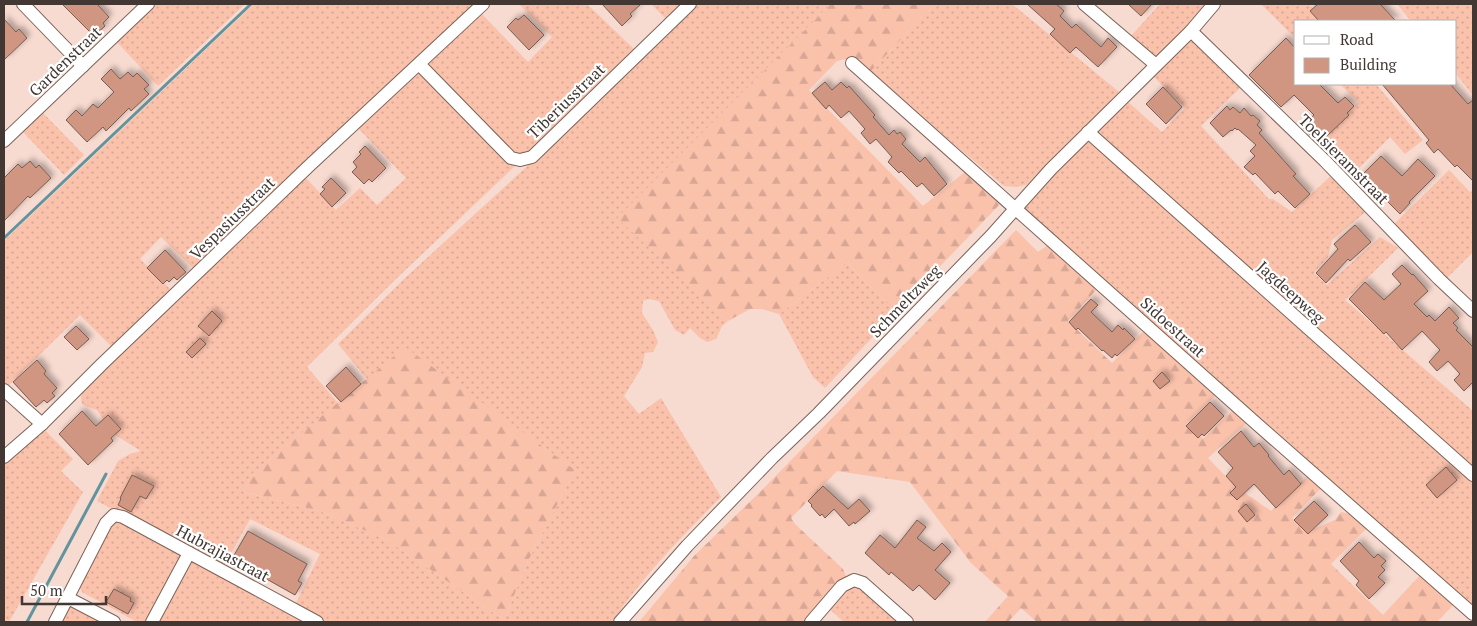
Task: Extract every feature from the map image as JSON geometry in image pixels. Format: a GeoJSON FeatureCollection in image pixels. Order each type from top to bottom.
{"type":"FeatureCollection","features":[{"type":"Feature","properties":{"kind":"street"},"geometry":{"type":"LineString","coordinates":[[22,4],[83,66]]}},
{"type":"Feature","properties":{"kind":"street","name":"Gardenstraat"},"geometry":{"type":"LineString","coordinates":[[4,141],[148,4]]}},
{"type":"Feature","properties":{"kind":"street","name":"Vespasiusstraat"},"geometry":{"type":"LineString","coordinates":[[4,457],[42,424],[310,165],[483,4]]}},
{"type":"Feature","properties":{"kind":"street","name":"Tiberiusstraat"},"geometry":{"type":"LineString","coordinates":[[419,64],[511,158],[520,160],[532,157],[690,4]]}},
{"type":"Feature","properties":{"kind":"street"},"geometry":{"type":"LineString","coordinates":[[1084,4],[1156,65]]}},
{"type":"Feature","properties":{"kind":"street","name":"Schmeltzweg"},"geometry":{"type":"LineString","coordinates":[[620,622],[687,546],[916,313],[1051,169],[1190,31],[1214,4]]}},
{"type":"Feature","properties":{"kind":"street","name":"Toelsieramstraat"},"geometry":{"type":"LineString","coordinates":[[1190,31],[1324,161],[1473,311]]}},
{"type":"Feature","properties":{"kind":"street","name":"Sidoestraat"},"geometry":{"type":"LineString","coordinates":[[852,63],[1473,614]]}},
{"type":"Feature","properties":{"kind":"street","name":"Jagdeepweg"},"geometry":{"type":"LineString","coordinates":[[1088,132],[1473,475]]}},
{"type":"Feature","properties":{"kind":"street"},"geometry":{"type":"LineString","coordinates":[[4,390],[42,424]]}},
{"type":"Feature","properties":{"kind":"street","name":"Hubrajiastraat"},"geometry":{"type":"LineString","coordinates":[[68,598],[106,522],[114,515],[122,517],[316,622]]}},
{"type":"Feature","properties":{"kind":"street"},"geometry":{"type":"LineString","coordinates":[[152,622],[189,553]]}},
{"type":"Feature","properties":{"kind":"street"},"geometry":{"type":"LineString","coordinates":[[812,622],[842,586],[854,580],[863,583],[907,622]]}},
{"type":"Feature","properties":{"kind":"street"},"geometry":{"type":"LineString","coordinates":[[54,622],[68,598],[114,622]]}},
{"type":"Feature","properties":{"kind":"green space"},"geometry":{"type":"Polygon","coordinates":[[[156,4],[245,4],[158,86],[117,42],[156,4]]]}},
{"type":"Feature","properties":{"kind":"green space"},"geometry":{"type":"Polygon","coordinates":[[[254,4],[477,4],[197,272],[161,237],[140,259],[173,292],[114,349],[80,315],[7,387],[4,383],[4,241],[254,4]]]}},
{"type":"Feature","properties":{"kind":"green space"},"geometry":{"type":"Polygon","coordinates":[[[519,4],[587,4],[636,51],[532,152],[518,157],[428,66],[428,63],[479,11],[528,62],[552,37],[519,4]]]}},
{"type":"Feature","properties":{"kind":"green space"},"geometry":{"type":"Polygon","coordinates":[[[651,4],[684,4],[667,20],[651,4]]]}},
{"type":"Feature","properties":{"kind":"green space"},"geometry":{"type":"Polygon","coordinates":[[[696,4],[831,4],[618,218],[728,321],[722,326],[716,339],[707,342],[690,328],[684,335],[675,330],[659,301],[648,299],[643,301],[642,313],[658,342],[653,352],[645,353],[642,367],[624,396],[639,414],[661,398],[721,497],[650,573],[612,622],[323,622],[294,607],[320,554],[250,519],[223,568],[97,501],[118,461],[130,454],[141,451],[112,433],[97,410],[83,405],[81,397],[86,386],[304,176],[336,210],[360,188],[377,205],[406,178],[356,126],[418,70],[516,165],[307,367],[338,403],[252,474],[243,492],[320,511],[387,540],[504,620],[528,561],[575,470],[405,348],[367,379],[338,344],[404,279],[546,149],[696,4]]]}},
{"type":"Feature","properties":{"kind":"green space"},"geometry":{"type":"Polygon","coordinates":[[[831,4],[927,4],[931,8],[869,73],[854,57],[837,61],[809,90],[923,206],[966,171],[1001,203],[896,312],[847,263],[779,314],[762,309],[750,309],[728,321],[617,218],[831,4]]]}},
{"type":"Feature","properties":{"kind":"green space"},"geometry":{"type":"Polygon","coordinates":[[[927,4],[1012,4],[1119,92],[1026,185],[1016,187],[1004,186],[869,73],[931,8],[927,4]]]}},
{"type":"Feature","properties":{"kind":"green space"},"geometry":{"type":"Polygon","coordinates":[[[1160,4],[1207,4],[1159,56],[1155,56],[1131,36],[1160,4]]]}},
{"type":"Feature","properties":{"kind":"green space"},"geometry":{"type":"Polygon","coordinates":[[[1261,4],[1309,4],[1323,20],[1294,20],[1294,37],[1261,4]]]}},
{"type":"Feature","properties":{"kind":"green space"},"geometry":{"type":"Polygon","coordinates":[[[1397,4],[1473,4],[1473,95],[1457,75],[1457,20],[1410,20],[1397,4]]]}},
{"type":"Feature","properties":{"kind":"green space"},"geometry":{"type":"Polygon","coordinates":[[[1190,39],[1194,39],[1242,86],[1201,126],[1269,199],[1273,199],[1292,212],[1333,174],[1369,209],[1332,240],[1328,257],[1314,273],[1327,285],[1380,237],[1398,248],[1345,300],[1473,411],[1473,610],[1027,213],[1025,208],[1028,202],[1127,101],[1162,132],[1185,108],[1153,76],[1190,39]]]}},
{"type":"Feature","properties":{"kind":"green space"},"geometry":{"type":"Polygon","coordinates":[[[1341,85],[1377,85],[1423,140],[1405,154],[1390,137],[1347,180],[1315,147],[1358,102],[1341,85]]]}},
{"type":"Feature","properties":{"kind":"green space"},"geometry":{"type":"Polygon","coordinates":[[[43,113],[84,155],[64,175],[23,132],[43,113]]]}},
{"type":"Feature","properties":{"kind":"green space"},"geometry":{"type":"Polygon","coordinates":[[[1449,170],[1470,192],[1473,190],[1473,252],[1447,278],[1394,224],[1449,170]]]}},
{"type":"Feature","properties":{"kind":"green space"},"geometry":{"type":"Polygon","coordinates":[[[1016,230],[1038,252],[1048,245],[1098,288],[1068,321],[1112,363],[1145,330],[1217,394],[1187,423],[1203,439],[1235,408],[1249,421],[1208,458],[1235,486],[1271,511],[1309,474],[1322,487],[1292,518],[1306,532],[1335,520],[1341,512],[1355,515],[1367,528],[1331,564],[1383,615],[1422,573],[1455,603],[1437,622],[1037,622],[1021,608],[1008,622],[985,622],[1008,596],[971,563],[910,482],[837,471],[791,518],[843,569],[847,579],[807,622],[639,622],[694,556],[761,491],[1016,230]]]}},
{"type":"Feature","properties":{"kind":"green space"},"geometry":{"type":"Polygon","coordinates":[[[847,263],[896,312],[825,388],[813,377],[779,314],[847,263]]]}},
{"type":"Feature","properties":{"kind":"green space"},"geometry":{"type":"Polygon","coordinates":[[[405,347],[575,470],[528,561],[504,620],[387,540],[320,511],[243,492],[252,474],[405,347]]]}},
{"type":"Feature","properties":{"kind":"green space"},"geometry":{"type":"Polygon","coordinates":[[[42,427],[73,459],[61,471],[83,492],[9,622],[4,622],[4,461],[42,427]]]}},
{"type":"Feature","properties":{"kind":"green space"},"geometry":{"type":"Polygon","coordinates":[[[121,519],[310,622],[137,622],[82,592],[79,586],[109,525],[121,519]]]}},
{"type":"Feature","properties":{"kind":"green space"},"geometry":{"type":"Polygon","coordinates":[[[855,585],[865,588],[902,622],[844,622],[827,607],[842,590],[855,585]]]}},
{"type":"Feature","properties":{"kind":"green space"},"geometry":{"type":"Polygon","coordinates":[[[74,602],[117,622],[59,622],[68,606],[74,602]]]}},
{"type":"Feature","properties":{"kind":"building"},"geometry":{"type":"Polygon","coordinates":[[[62,4],[97,4],[109,17],[103,23],[105,26],[94,36],[62,4]]]}},
{"type":"Feature","properties":{"kind":"building"},"geometry":{"type":"Polygon","coordinates":[[[602,4],[641,4],[630,14],[632,16],[622,26],[602,4]]]}},
{"type":"Feature","properties":{"kind":"building"},"geometry":{"type":"Polygon","coordinates":[[[1027,4],[1056,4],[1064,11],[1060,16],[1072,28],[1076,24],[1101,47],[1108,38],[1117,47],[1098,67],[1076,47],[1070,53],[1050,34],[1055,29],[1027,4]]]}},
{"type":"Feature","properties":{"kind":"building"},"geometry":{"type":"Polygon","coordinates":[[[1128,4],[1152,4],[1141,16],[1128,4]]]}},
{"type":"Feature","properties":{"kind":"building"},"geometry":{"type":"Polygon","coordinates":[[[1318,4],[1380,4],[1395,20],[1318,20],[1310,11],[1318,4]]]}},
{"type":"Feature","properties":{"kind":"building"},"geometry":{"type":"Polygon","coordinates":[[[524,15],[544,35],[529,50],[507,27],[516,18],[518,20],[524,15]]]}},
{"type":"Feature","properties":{"kind":"building"},"geometry":{"type":"Polygon","coordinates":[[[4,19],[16,32],[19,29],[27,38],[4,60],[4,19]]]}},
{"type":"Feature","properties":{"kind":"building"},"geometry":{"type":"Polygon","coordinates":[[[1286,38],[1294,47],[1294,85],[1320,85],[1338,103],[1345,97],[1354,106],[1347,113],[1349,115],[1326,137],[1317,128],[1310,135],[1302,127],[1314,115],[1294,95],[1281,107],[1249,75],[1286,38]]]}},
{"type":"Feature","properties":{"kind":"building"},"geometry":{"type":"Polygon","coordinates":[[[111,69],[120,79],[128,72],[133,77],[137,73],[149,85],[144,89],[149,94],[131,111],[129,108],[106,131],[103,127],[87,142],[66,120],[76,110],[82,116],[93,104],[98,108],[114,92],[101,79],[111,69]]]}},
{"type":"Feature","properties":{"kind":"building"},"geometry":{"type":"Polygon","coordinates":[[[825,82],[832,90],[841,82],[847,88],[849,86],[875,115],[873,117],[889,135],[894,130],[897,134],[900,132],[906,139],[902,144],[920,162],[925,157],[947,184],[934,196],[922,183],[917,187],[901,171],[899,173],[888,162],[892,157],[876,139],[870,144],[861,133],[865,129],[849,111],[841,118],[829,105],[826,109],[812,93],[825,82]]]}},
{"type":"Feature","properties":{"kind":"building"},"geometry":{"type":"Polygon","coordinates":[[[1383,85],[1451,85],[1468,104],[1473,100],[1473,181],[1457,165],[1455,167],[1438,149],[1434,153],[1426,143],[1429,140],[1383,85]]]}},
{"type":"Feature","properties":{"kind":"building"},"geometry":{"type":"Polygon","coordinates":[[[1163,87],[1182,107],[1166,124],[1146,104],[1163,87]]]}},
{"type":"Feature","properties":{"kind":"building"},"geometry":{"type":"Polygon","coordinates":[[[1227,106],[1230,110],[1233,107],[1240,113],[1244,108],[1251,116],[1253,115],[1260,121],[1257,125],[1262,130],[1259,133],[1296,174],[1293,176],[1310,194],[1295,208],[1278,191],[1275,194],[1255,173],[1253,175],[1244,167],[1255,156],[1250,151],[1256,145],[1235,128],[1223,137],[1210,123],[1227,106]]]}},
{"type":"Feature","properties":{"kind":"building"},"geometry":{"type":"Polygon","coordinates":[[[365,146],[386,168],[372,182],[369,179],[364,184],[352,172],[357,167],[353,162],[361,154],[359,152],[365,146]]]}},
{"type":"Feature","properties":{"kind":"building"},"geometry":{"type":"Polygon","coordinates":[[[1381,156],[1402,176],[1418,159],[1435,176],[1409,202],[1400,214],[1374,188],[1371,191],[1363,184],[1365,182],[1360,177],[1381,156]]]}},
{"type":"Feature","properties":{"kind":"building"},"geometry":{"type":"Polygon","coordinates":[[[30,161],[36,168],[39,165],[51,178],[30,198],[28,196],[4,221],[4,178],[18,164],[22,168],[30,161]]]}},
{"type":"Feature","properties":{"kind":"building"},"geometry":{"type":"Polygon","coordinates":[[[331,178],[346,193],[332,207],[320,194],[325,189],[322,187],[331,178]]]}},
{"type":"Feature","properties":{"kind":"building"},"geometry":{"type":"Polygon","coordinates":[[[1355,225],[1371,242],[1350,261],[1348,259],[1326,283],[1316,273],[1338,249],[1334,244],[1355,225]]]}},
{"type":"Feature","properties":{"kind":"building"},"geometry":{"type":"Polygon","coordinates":[[[165,250],[186,272],[177,280],[174,277],[169,282],[167,280],[163,284],[147,268],[165,250]]]}},
{"type":"Feature","properties":{"kind":"building"},"geometry":{"type":"Polygon","coordinates":[[[1402,265],[1428,291],[1414,304],[1427,317],[1429,315],[1435,321],[1449,307],[1459,318],[1453,323],[1458,328],[1456,330],[1473,347],[1473,382],[1464,391],[1454,380],[1460,374],[1448,361],[1437,371],[1429,362],[1440,350],[1422,331],[1402,350],[1386,332],[1384,334],[1349,299],[1365,282],[1384,300],[1401,284],[1392,274],[1402,265]]]}},
{"type":"Feature","properties":{"kind":"building"},"geometry":{"type":"Polygon","coordinates":[[[1091,299],[1098,305],[1091,312],[1112,332],[1118,325],[1135,339],[1117,356],[1115,354],[1112,358],[1102,351],[1069,322],[1091,299]]]}},
{"type":"Feature","properties":{"kind":"building"},"geometry":{"type":"Polygon","coordinates":[[[212,311],[222,321],[209,336],[198,326],[212,311]]]}},
{"type":"Feature","properties":{"kind":"building"},"geometry":{"type":"Polygon","coordinates":[[[76,326],[89,339],[77,350],[64,337],[76,326]]]}},
{"type":"Feature","properties":{"kind":"building"},"geometry":{"type":"Polygon","coordinates":[[[200,338],[206,344],[192,358],[186,352],[200,338]]]}},
{"type":"Feature","properties":{"kind":"building"},"geometry":{"type":"Polygon","coordinates":[[[37,360],[46,371],[44,374],[57,388],[52,393],[55,396],[47,403],[44,400],[36,407],[13,382],[37,360]]]}},
{"type":"Feature","properties":{"kind":"building"},"geometry":{"type":"Polygon","coordinates":[[[346,367],[361,384],[341,402],[326,386],[346,367]]]}},
{"type":"Feature","properties":{"kind":"building"},"geometry":{"type":"Polygon","coordinates":[[[1162,372],[1170,381],[1160,389],[1153,381],[1162,372]]]}},
{"type":"Feature","properties":{"kind":"building"},"geometry":{"type":"Polygon","coordinates":[[[1210,402],[1224,416],[1204,436],[1202,434],[1198,438],[1186,426],[1210,402]]]}},
{"type":"Feature","properties":{"kind":"building"},"geometry":{"type":"Polygon","coordinates":[[[82,411],[96,426],[108,415],[121,429],[111,438],[113,441],[88,465],[59,434],[82,411]]]}},
{"type":"Feature","properties":{"kind":"building"},"geometry":{"type":"Polygon","coordinates":[[[1241,431],[1254,447],[1259,443],[1284,475],[1289,470],[1301,484],[1276,508],[1254,484],[1237,500],[1230,493],[1236,487],[1226,476],[1233,468],[1218,452],[1241,431]]]}},
{"type":"Feature","properties":{"kind":"building"},"geometry":{"type":"Polygon","coordinates":[[[1446,467],[1457,480],[1437,498],[1426,485],[1446,467]]]}},
{"type":"Feature","properties":{"kind":"building"},"geometry":{"type":"Polygon","coordinates":[[[132,475],[154,486],[146,499],[140,496],[131,512],[118,505],[132,475]]]}},
{"type":"Feature","properties":{"kind":"building"},"geometry":{"type":"Polygon","coordinates":[[[823,486],[848,509],[859,499],[870,511],[855,524],[854,522],[849,526],[834,509],[825,518],[822,514],[820,516],[808,501],[823,486]]]}},
{"type":"Feature","properties":{"kind":"building"},"geometry":{"type":"Polygon","coordinates":[[[1314,501],[1328,515],[1308,534],[1294,520],[1314,501]]]}},
{"type":"Feature","properties":{"kind":"building"},"geometry":{"type":"Polygon","coordinates":[[[1246,504],[1255,515],[1247,522],[1238,511],[1246,504]]]}},
{"type":"Feature","properties":{"kind":"building"},"geometry":{"type":"Polygon","coordinates":[[[917,520],[926,527],[917,538],[934,551],[942,543],[951,552],[935,570],[950,583],[935,600],[919,585],[913,591],[891,572],[889,575],[865,553],[880,535],[895,548],[917,520]]]}},
{"type":"Feature","properties":{"kind":"building"},"geometry":{"type":"Polygon","coordinates":[[[248,531],[307,564],[298,581],[302,583],[295,595],[237,562],[238,560],[233,557],[248,531]]]}},
{"type":"Feature","properties":{"kind":"building"},"geometry":{"type":"Polygon","coordinates":[[[1359,542],[1374,558],[1378,554],[1386,561],[1381,566],[1385,570],[1378,577],[1385,583],[1369,599],[1356,585],[1359,581],[1340,561],[1359,542]]]}},
{"type":"Feature","properties":{"kind":"building"},"geometry":{"type":"Polygon","coordinates":[[[114,589],[131,598],[130,601],[134,603],[128,614],[106,602],[114,589]]]}},
{"type":"Feature","properties":{"kind":"waterway"},"geometry":{"type":"LineString","coordinates":[[4,238],[251,4]]}},
{"type":"Feature","properties":{"kind":"waterway"},"geometry":{"type":"LineString","coordinates":[[27,622],[106,474]]}}]}
